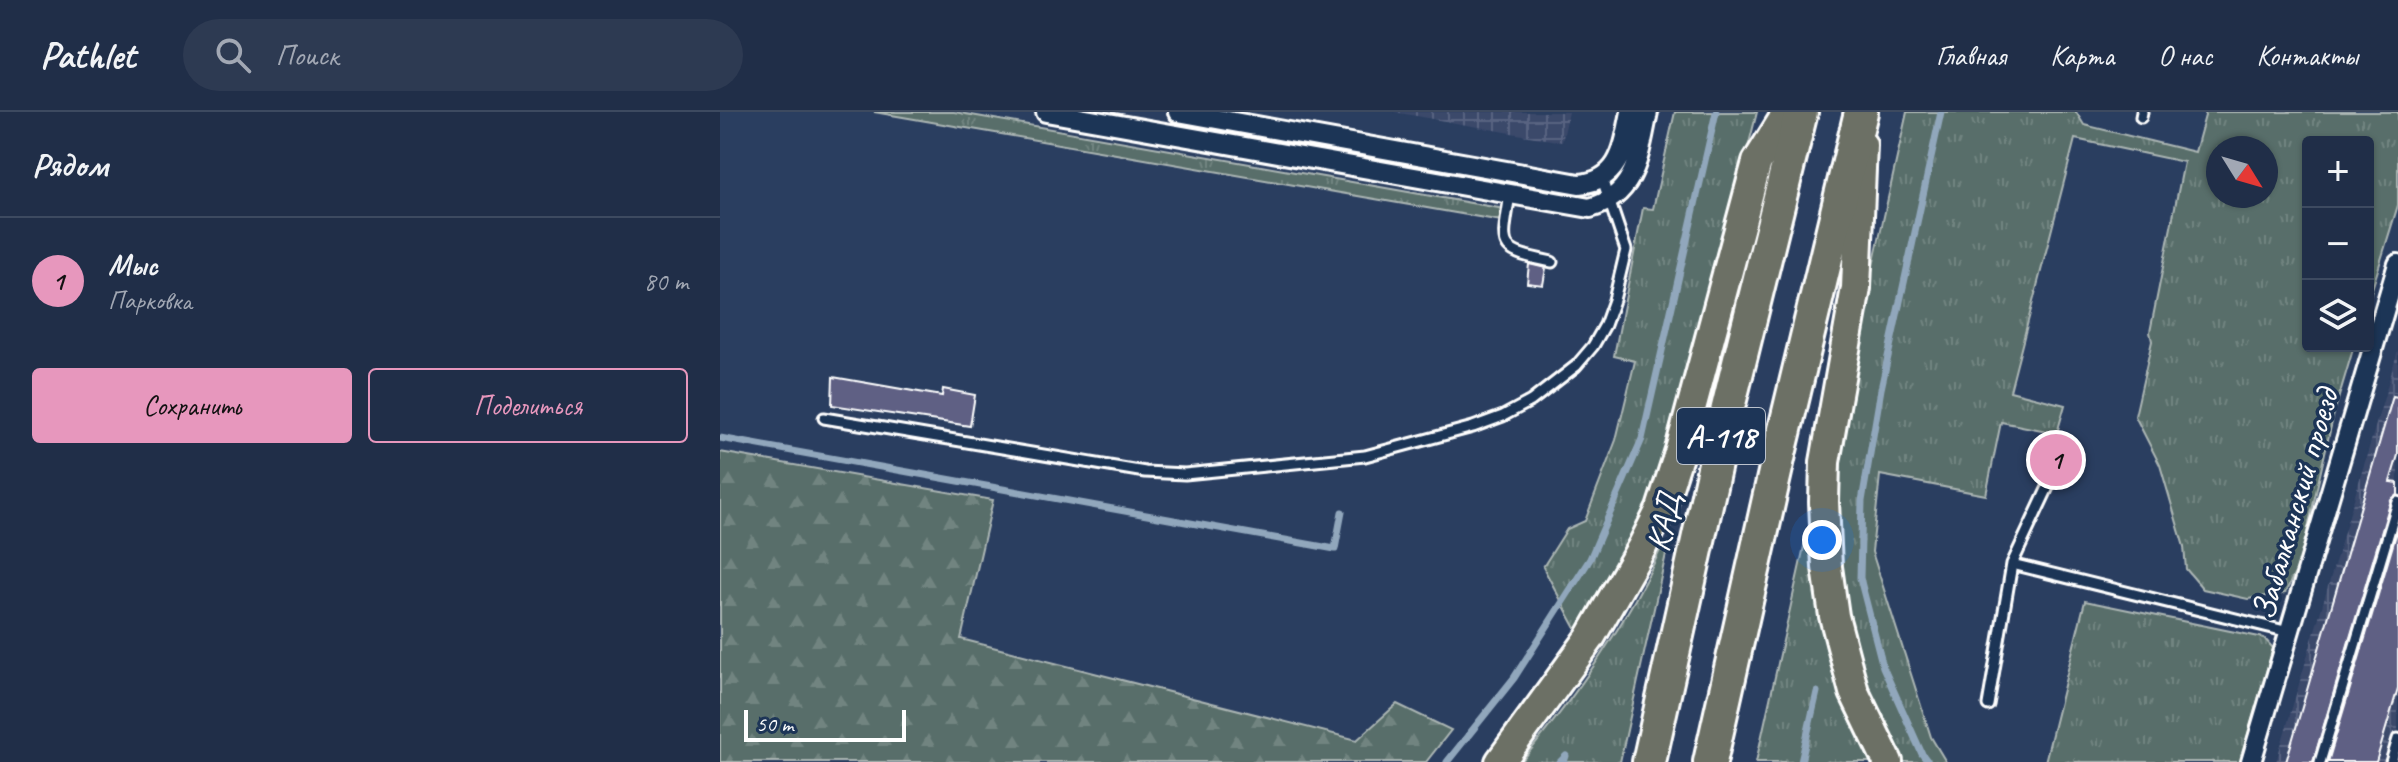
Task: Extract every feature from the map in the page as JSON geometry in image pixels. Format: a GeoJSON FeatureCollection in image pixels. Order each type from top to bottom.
{"type":"FeatureCollection","features":[{"type":"Feature","properties":{"kind":"highway","name":"КАД"},"geometry":{"type":"LineString","coordinates":[[1649,762],[1722,432],[1801,112]]}},
{"type":"Feature","properties":{"kind":"highway","name":"А-118"},"geometry":{"type":"LineString","coordinates":[[1710,762],[1780,450],[1862,112]]}},
{"type":"Feature","properties":{"kind":"main road"},"geometry":{"type":"LineString","coordinates":[[1500,762],[1590,638],[1661,509],[1680,450],[1757,162],[1788,112]]}},
{"type":"Feature","properties":{"kind":"main road"},"geometry":{"type":"LineString","coordinates":[[1862,112],[1856,288],[1825,462],[1824,502],[1827,567],[1834,616],[1854,692],[1888,762]]}},
{"type":"Feature","properties":{"kind":"street"},"geometry":{"type":"LineString","coordinates":[[1046,112],[1590,208],[1618,195],[1636,168],[1648,112]]}},
{"type":"Feature","properties":{"kind":"street"},"geometry":{"type":"LineString","coordinates":[[1178,112],[1579,184],[1602,179],[1613,170],[1621,155],[1631,112]]}},
{"type":"Feature","properties":{"kind":"street","name":"Забалканский проезд"},"geometry":{"type":"LineString","coordinates":[[2251,762],[2398,264]]}},
{"type":"Feature","properties":{"kind":"lane"},"geometry":{"type":"LineString","coordinates":[[824,418],[1145,472],[1185,474],[1365,456],[1473,427],[1531,401],[1576,366],[1605,325],[1626,250],[1602,179]]}},
{"type":"Feature","properties":{"kind":"lane"},"geometry":{"type":"LineString","coordinates":[[1510,194],[1504,239],[1508,248],[1516,254],[1552,262]]}},
{"type":"Feature","properties":{"kind":"lane"},"geometry":{"type":"LineString","coordinates":[[1988,705],[2012,564],[2050,483]]}},
{"type":"Feature","properties":{"kind":"lane"},"geometry":{"type":"LineString","coordinates":[[2320,762],[2398,502]]}},
{"type":"Feature","properties":{"kind":"lane"},"geometry":{"type":"LineString","coordinates":[[2012,564],[2289,632]]}},
{"type":"Feature","properties":{"kind":"lane"},"geometry":{"type":"LineString","coordinates":[[2391,762],[2398,739]]}},
{"type":"Feature","properties":{"kind":"shaded area"},"geometry":{"type":"Polygon","coordinates":[[[1394,112],[1569,112],[1562,142],[1394,112]]]}},
{"type":"Feature","properties":{"kind":"shaded area"},"geometry":{"type":"Polygon","coordinates":[[[2398,350],[2398,762],[2276,762],[2398,350]]]}},
{"type":"Feature","properties":{"kind":"green space"},"geometry":{"type":"Polygon","coordinates":[[[874,112],[954,112],[1499,208],[1503,213],[1502,221],[874,112]]]}},
{"type":"Feature","properties":{"kind":"green space"},"geometry":{"type":"Polygon","coordinates":[[[1675,112],[1757,112],[1682,407],[1643,521],[1580,636],[1543,567],[1567,529],[1585,521],[1616,440],[1635,361],[1614,356],[1643,208],[1653,209],[1675,112]]]}},
{"type":"Feature","properties":{"kind":"green space"},"geometry":{"type":"Polygon","coordinates":[[[1907,112],[2076,112],[2084,125],[2195,152],[2206,112],[2398,112],[2398,205],[2374,283],[2374,136],[2302,136],[2302,352],[2352,352],[2334,413],[2300,563],[2285,593],[2248,599],[2203,589],[2186,569],[2184,547],[2160,465],[2135,416],[2152,341],[2150,332],[2184,162],[2075,139],[2010,391],[2065,405],[2057,433],[2001,422],[1986,495],[1880,475],[1872,552],[1931,737],[1946,762],[1901,762],[1871,697],[1851,637],[1837,542],[1838,443],[1847,384],[1907,112]]]}},
{"type":"Feature","properties":{"kind":"green space"},"geometry":{"type":"Polygon","coordinates":[[[720,452],[993,500],[961,639],[1357,740],[1397,704],[1451,730],[1426,762],[720,762],[720,452]]]}},
{"type":"Feature","properties":{"kind":"green space"},"geometry":{"type":"Polygon","coordinates":[[[1805,542],[1812,544],[1826,648],[1862,745],[1873,762],[1756,762],[1805,542]]]}},
{"type":"Feature","properties":{"kind":"green space"},"geometry":{"type":"Polygon","coordinates":[[[1663,544],[1668,545],[1620,762],[1521,762],[1599,658],[1649,574],[1663,544]]]}},
{"type":"Feature","properties":{"kind":"green space"},"geometry":{"type":"Polygon","coordinates":[[[2085,601],[2264,638],[2273,648],[2240,762],[2045,762],[2085,601]]]}},
{"type":"Feature","properties":{"kind":"building"},"geometry":{"type":"Polygon","coordinates":[[[1529,264],[1546,268],[1543,285],[1527,283],[1529,264]]]}},
{"type":"Feature","properties":{"kind":"building"},"geometry":{"type":"Polygon","coordinates":[[[833,377],[942,396],[943,389],[975,395],[970,426],[832,405],[833,377]]]}},
{"type":"Feature","properties":{"kind":"building"},"geometry":{"type":"Polygon","coordinates":[[[2393,396],[2398,397],[2398,455],[2390,482],[2398,483],[2398,495],[2391,500],[2313,762],[2286,762],[2393,396]]]}},
{"type":"Feature","properties":{"kind":"building"},"geometry":{"type":"Polygon","coordinates":[[[2398,528],[2398,688],[2376,762],[2328,762],[2398,528]]]}},
{"type":"Feature","properties":{"kind":"waterway"},"geometry":{"type":"LineString","coordinates":[[1447,762],[1514,678],[1590,559],[1642,439],[1716,112]]}},
{"type":"Feature","properties":{"kind":"waterway"},"geometry":{"type":"LineString","coordinates":[[1928,762],[1883,667],[1860,578],[1862,501],[1881,389],[1941,112]]}},
{"type":"Feature","properties":{"kind":"waterway"},"geometry":{"type":"LineString","coordinates":[[720,438],[1335,549],[1342,512]]}},
{"type":"Feature","properties":{"kind":"waterway"},"geometry":{"type":"LineString","coordinates":[[1801,762],[1817,692]]}},
{"type":"Feature","properties":{"kind":"waterway"},"geometry":{"type":"LineString","coordinates":[[1560,762],[1566,756],[1564,762]]}},
{"type":"Feature","properties":{"kind":"place","name":"Мыс"},"geometry":{"type":"Point","coordinates":[2056,460]}}]}
